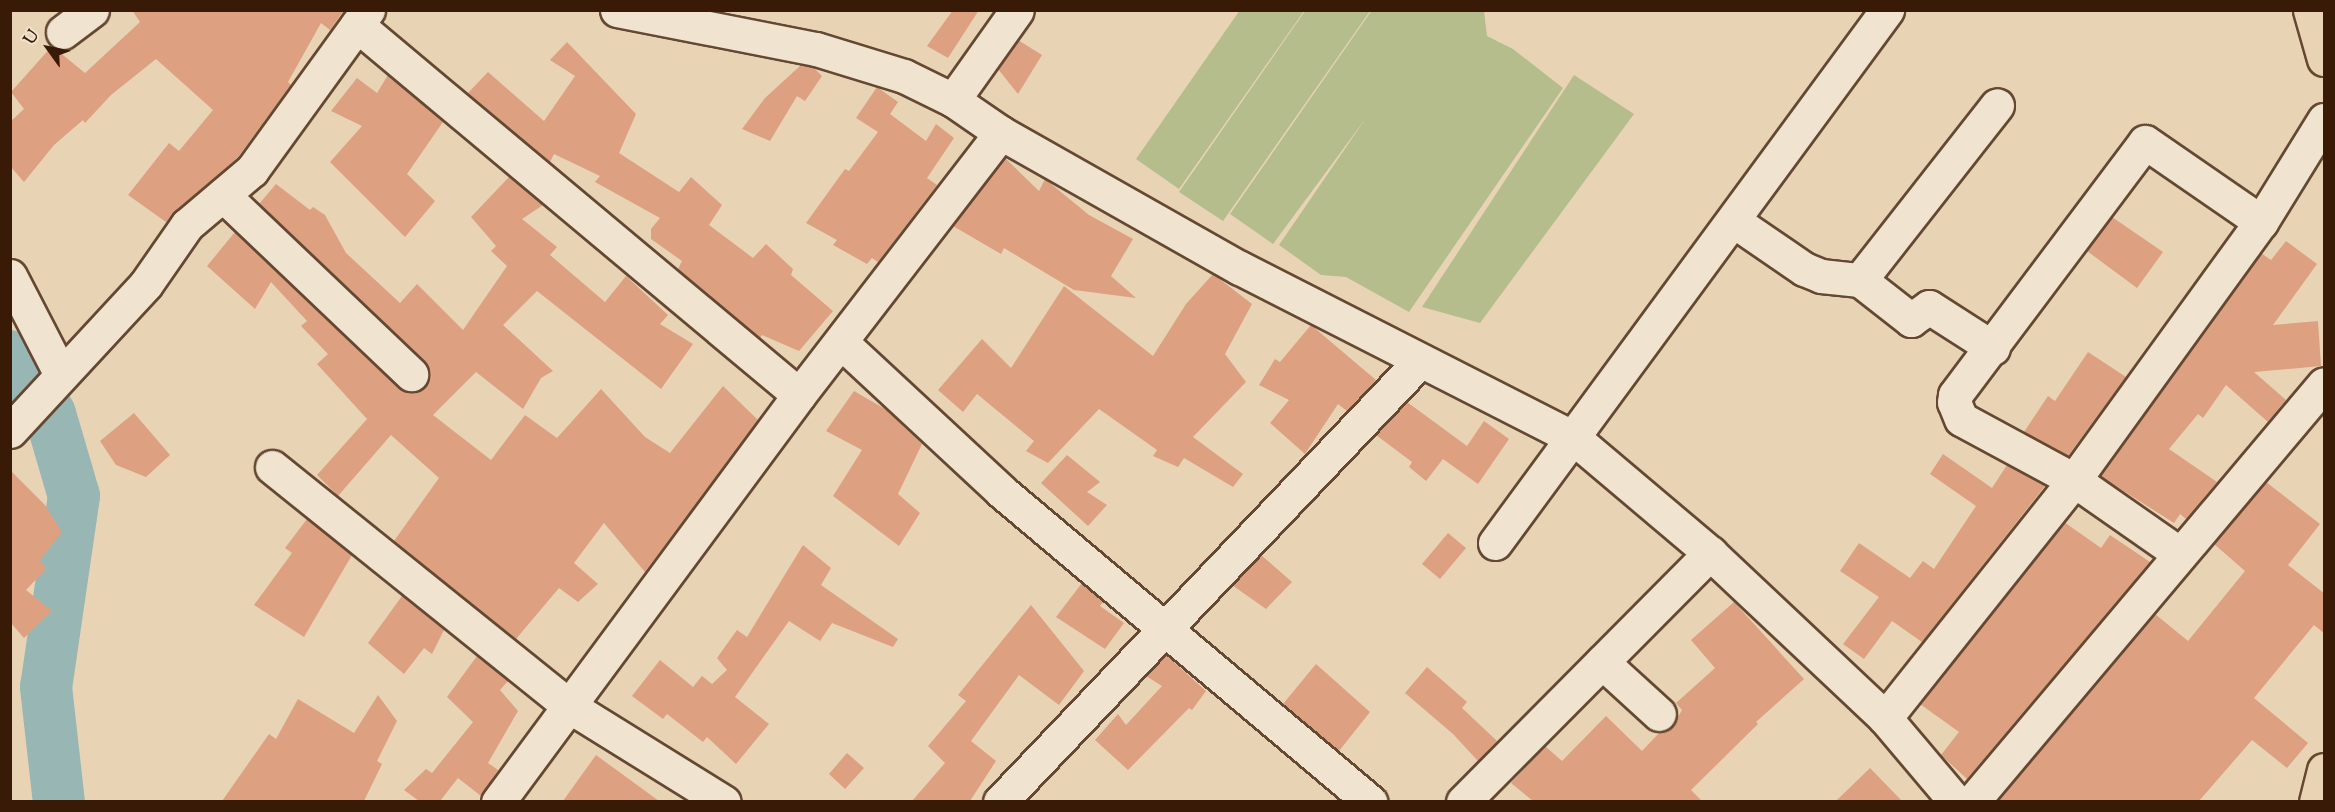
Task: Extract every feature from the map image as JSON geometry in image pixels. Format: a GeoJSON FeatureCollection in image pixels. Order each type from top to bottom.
{"type":"FeatureCollection","features":[{"type":"Feature","properties":{"kind":"highway"},"geometry":{"type":"LineString","coordinates":[[2310,10],[2325,58]]}},
{"type":"Feature","properties":{"kind":"highway"},"geometry":{"type":"LineString","coordinates":[[2316,801],[2325,770]]}},
{"type":"Feature","properties":{"kind":"street"},"geometry":{"type":"LineString","coordinates":[[63,32],[92,10]]}},
{"type":"Feature","properties":{"kind":"street"},"geometry":{"type":"LineString","coordinates":[[617,10],[866,61],[953,100],[1001,133],[1240,268],[1420,362],[1575,439],[1710,553],[1885,718],[1956,801]]}},
{"type":"Feature","properties":{"kind":"street"},"geometry":{"type":"LineString","coordinates":[[953,100],[1017,10]]}},
{"type":"Feature","properties":{"kind":"street"},"geometry":{"type":"LineString","coordinates":[[1495,543],[1575,439],[1887,10]]}},
{"type":"Feature","properties":{"kind":"street"},"geometry":{"type":"LineString","coordinates":[[12,429],[146,284],[187,225],[252,170],[362,18],[799,395]]}},
{"type":"Feature","properties":{"kind":"street"},"geometry":{"type":"LineString","coordinates":[[1860,280],[1997,105]]}},
{"type":"Feature","properties":{"kind":"street"},"geometry":{"type":"LineString","coordinates":[[1885,718],[2074,480],[2261,222],[2325,120]]}},
{"type":"Feature","properties":{"kind":"street"},"geometry":{"type":"LineString","coordinates":[[498,801],[799,395],[842,343],[1001,133]]}},
{"type":"Feature","properties":{"kind":"street"},"geometry":{"type":"LineString","coordinates":[[2180,554],[2074,480],[1961,419],[1957,412],[1955,395],[2145,142],[2261,222]]}},
{"type":"Feature","properties":{"kind":"street"},"geometry":{"type":"LineString","coordinates":[[224,195],[411,374]]}},
{"type":"Feature","properties":{"kind":"street"},"geometry":{"type":"LineString","coordinates":[[1734,221],[1804,269],[1821,276],[1860,280],[1904,317],[1911,320],[1929,307],[1992,348]]}},
{"type":"Feature","properties":{"kind":"street"},"geometry":{"type":"LineString","coordinates":[[10,276],[57,379]]}},
{"type":"Feature","properties":{"kind":"street"},"geometry":{"type":"LineString","coordinates":[[842,343],[1001,491],[1167,627],[1370,801]]}},
{"type":"Feature","properties":{"kind":"street"},"geometry":{"type":"LineString","coordinates":[[1000,801],[1420,362]]}},
{"type":"Feature","properties":{"kind":"street"},"geometry":{"type":"LineString","coordinates":[[1972,801],[2325,384]]}},
{"type":"Feature","properties":{"kind":"street"},"geometry":{"type":"LineString","coordinates":[[272,467],[569,706],[724,801]]}},
{"type":"Feature","properties":{"kind":"street"},"geometry":{"type":"LineString","coordinates":[[1463,801],[1710,553]]}},
{"type":"Feature","properties":{"kind":"street"},"geometry":{"type":"LineString","coordinates":[[1602,662],[1659,714]]}},
{"type":"Feature","properties":{"kind":"green space"},"geometry":{"type":"Polygon","coordinates":[[[1240,10],[1304,11],[1179,189],[1136,159],[1240,10]]]}},
{"type":"Feature","properties":{"kind":"green space"},"geometry":{"type":"Polygon","coordinates":[[[1372,10],[1484,11],[1487,36],[1513,49],[1563,88],[1409,312],[1346,277],[1321,275],[1279,245],[1366,118],[1273,244],[1230,214],[1372,10]]]}},
{"type":"Feature","properties":{"kind":"green space"},"geometry":{"type":"Polygon","coordinates":[[[1305,11],[1370,11],[1223,221],[1179,192],[1305,11]]]}},
{"type":"Feature","properties":{"kind":"green space"},"geometry":{"type":"Polygon","coordinates":[[[1574,75],[1634,114],[1480,323],[1422,307],[1574,75]]]}},
{"type":"Feature","properties":{"kind":"building"},"geometry":{"type":"Polygon","coordinates":[[[132,10],[344,10],[330,30],[321,23],[288,82],[291,85],[238,157],[166,222],[128,195],[169,143],[179,151],[213,110],[156,59],[111,95],[85,123],[83,120],[54,145],[24,182],[10,166],[10,122],[24,109],[11,92],[52,46],[85,73],[140,22],[132,10]]]}},
{"type":"Feature","properties":{"kind":"building"},"geometry":{"type":"Polygon","coordinates":[[[953,10],[979,10],[948,58],[927,46],[953,10]]]}},
{"type":"Feature","properties":{"kind":"building"},"geometry":{"type":"Polygon","coordinates":[[[1018,40],[1042,55],[1018,94],[998,69],[1018,40]]]}},
{"type":"Feature","properties":{"kind":"building"},"geometry":{"type":"Polygon","coordinates":[[[567,42],[636,114],[619,153],[679,192],[691,177],[722,205],[709,225],[753,258],[766,244],[793,269],[791,275],[833,311],[799,351],[762,335],[760,338],[678,269],[682,261],[651,239],[651,229],[660,218],[595,182],[600,176],[554,154],[550,162],[468,93],[488,72],[544,121],[575,76],[550,60],[567,42]]]}},
{"type":"Feature","properties":{"kind":"building"},"geometry":{"type":"Polygon","coordinates":[[[801,65],[814,68],[822,76],[805,101],[797,96],[770,141],[742,129],[765,98],[801,65]]]}},
{"type":"Feature","properties":{"kind":"building"},"geometry":{"type":"Polygon","coordinates":[[[388,75],[443,122],[407,174],[435,201],[405,237],[330,162],[362,126],[331,111],[357,78],[377,93],[388,75]]]}},
{"type":"Feature","properties":{"kind":"building"},"geometry":{"type":"Polygon","coordinates":[[[877,87],[898,102],[890,114],[926,141],[936,124],[954,138],[927,178],[937,185],[878,262],[872,258],[867,264],[833,245],[837,240],[806,223],[845,169],[849,171],[878,132],[856,118],[877,87]]]}},
{"type":"Feature","properties":{"kind":"building"},"geometry":{"type":"Polygon","coordinates":[[[1005,158],[1039,191],[1045,179],[1089,215],[1133,239],[1111,276],[1136,298],[1074,290],[1004,248],[1001,254],[953,226],[1005,158]]]}},
{"type":"Feature","properties":{"kind":"building"},"geometry":{"type":"Polygon","coordinates":[[[509,177],[543,205],[522,219],[557,247],[550,255],[605,302],[626,276],[668,315],[660,324],[693,344],[661,389],[537,291],[503,325],[553,371],[541,378],[523,409],[476,372],[433,415],[491,460],[525,415],[557,438],[601,389],[645,437],[670,453],[723,386],[758,420],[645,572],[604,523],[574,563],[598,584],[578,602],[559,588],[516,639],[394,541],[439,478],[391,435],[338,496],[317,475],[367,419],[317,364],[328,354],[301,326],[307,321],[271,282],[255,309],[207,266],[235,232],[398,388],[417,392],[429,378],[424,360],[259,204],[276,184],[310,210],[313,207],[325,215],[346,253],[400,303],[417,284],[463,330],[507,266],[491,251],[496,246],[471,217],[509,177]]]}},
{"type":"Feature","properties":{"kind":"building"},"geometry":{"type":"Polygon","coordinates":[[[2112,217],[2163,252],[2137,288],[2087,251],[2112,217]]]}},
{"type":"Feature","properties":{"kind":"building"},"geometry":{"type":"Polygon","coordinates":[[[2286,241],[2317,264],[2273,325],[2318,321],[2321,366],[2254,372],[2286,400],[2268,422],[2226,385],[2203,418],[2198,414],[2169,449],[2217,482],[2186,519],[2180,514],[2174,523],[2100,476],[2261,253],[2271,260],[2286,241]]]}},
{"type":"Feature","properties":{"kind":"building"},"geometry":{"type":"Polygon","coordinates":[[[1213,274],[1252,304],[1225,354],[1246,382],[1193,437],[1243,474],[1233,487],[1184,458],[1178,467],[1153,456],[1157,450],[1099,409],[1048,463],[1026,451],[1034,441],[977,394],[963,412],[938,390],[982,339],[1011,368],[1064,286],[1153,356],[1186,304],[1213,274]]]}},
{"type":"Feature","properties":{"kind":"building"},"geometry":{"type":"Polygon","coordinates":[[[1311,325],[1376,380],[1347,411],[1338,404],[1305,454],[1270,423],[1289,400],[1259,385],[1275,359],[1280,362],[1311,325]]]}},
{"type":"Feature","properties":{"kind":"building"},"geometry":{"type":"Polygon","coordinates":[[[2088,352],[2126,377],[2068,456],[2024,432],[2048,396],[2055,401],[2088,352]]]}},
{"type":"Feature","properties":{"kind":"building"},"geometry":{"type":"Polygon","coordinates":[[[854,391],[885,409],[922,444],[898,494],[920,513],[899,546],[833,496],[862,450],[826,431],[854,391]]]}},
{"type":"Feature","properties":{"kind":"building"},"geometry":{"type":"Polygon","coordinates":[[[1407,402],[1467,446],[1484,421],[1509,439],[1478,484],[1443,459],[1426,481],[1409,467],[1412,462],[1376,435],[1407,402]]]}},
{"type":"Feature","properties":{"kind":"building"},"geometry":{"type":"Polygon","coordinates":[[[134,413],[170,455],[146,477],[116,465],[100,441],[134,413]]]}},
{"type":"Feature","properties":{"kind":"building"},"geometry":{"type":"Polygon","coordinates":[[[1943,454],[1992,488],[2007,465],[2045,486],[1922,642],[1892,621],[1864,659],[1843,644],[1879,597],[1840,571],[1859,543],[1910,578],[1923,561],[1934,569],[1976,506],[1930,474],[1943,454]]]}},
{"type":"Feature","properties":{"kind":"building"},"geometry":{"type":"Polygon","coordinates":[[[1067,455],[1100,482],[1087,492],[1107,505],[1088,526],[1041,483],[1067,455]]]}},
{"type":"Feature","properties":{"kind":"building"},"geometry":{"type":"Polygon","coordinates":[[[10,470],[45,505],[62,532],[40,560],[46,569],[26,590],[52,611],[24,638],[10,622],[10,470]]]}},
{"type":"Feature","properties":{"kind":"building"},"geometry":{"type":"Polygon","coordinates":[[[2266,482],[2320,524],[2288,565],[2325,594],[2325,634],[2314,625],[2254,698],[2308,743],[2287,768],[2252,740],[2199,801],[1997,801],[2155,614],[2188,641],[2245,571],[2214,544],[2266,482]]]}},
{"type":"Feature","properties":{"kind":"building"},"geometry":{"type":"Polygon","coordinates":[[[307,519],[352,555],[304,637],[254,605],[292,553],[285,548],[307,519]]]}},
{"type":"Feature","properties":{"kind":"building"},"geometry":{"type":"Polygon","coordinates":[[[2064,522],[2101,548],[2110,535],[2150,562],[1967,779],[1941,755],[1959,732],[1920,704],[2064,522]]]}},
{"type":"Feature","properties":{"kind":"building"},"geometry":{"type":"Polygon","coordinates":[[[1448,533],[1466,548],[1440,579],[1422,564],[1448,533]]]}},
{"type":"Feature","properties":{"kind":"building"},"geometry":{"type":"Polygon","coordinates":[[[803,545],[831,568],[821,585],[898,639],[893,647],[832,623],[820,641],[789,621],[735,697],[769,724],[736,764],[707,737],[703,742],[667,714],[663,719],[632,696],[660,660],[693,687],[702,676],[712,684],[727,670],[717,658],[737,630],[747,637],[803,545]]]}},
{"type":"Feature","properties":{"kind":"building"},"geometry":{"type":"Polygon","coordinates":[[[1261,555],[1292,582],[1266,609],[1232,585],[1261,555]]]}},
{"type":"Feature","properties":{"kind":"building"},"geometry":{"type":"Polygon","coordinates":[[[1082,583],[1103,602],[1100,606],[1124,623],[1105,649],[1056,617],[1082,583]]]}},
{"type":"Feature","properties":{"kind":"building"},"geometry":{"type":"Polygon","coordinates":[[[402,596],[444,630],[432,654],[424,648],[404,674],[368,643],[402,596]]]}},
{"type":"Feature","properties":{"kind":"building"},"geometry":{"type":"Polygon","coordinates":[[[1734,602],[1804,679],[1756,722],[1758,724],[1691,790],[1702,801],[1533,801],[1511,783],[1545,746],[1562,761],[1606,716],[1642,751],[1660,732],[1672,727],[1682,710],[1676,703],[1715,668],[1691,640],[1734,602]]]}},
{"type":"Feature","properties":{"kind":"building"},"geometry":{"type":"Polygon","coordinates":[[[1031,605],[1084,671],[1059,705],[1019,675],[971,741],[996,761],[970,801],[912,801],[945,763],[928,746],[966,701],[958,695],[1031,605]]]}},
{"type":"Feature","properties":{"kind":"building"},"geometry":{"type":"Polygon","coordinates":[[[1166,655],[1206,691],[1192,710],[1189,708],[1128,770],[1095,740],[1118,714],[1126,725],[1162,686],[1146,676],[1166,655]]]}},
{"type":"Feature","properties":{"kind":"building"},"geometry":{"type":"Polygon","coordinates":[[[477,656],[508,681],[500,690],[518,711],[488,763],[498,770],[481,796],[458,778],[440,801],[419,801],[404,790],[426,769],[432,773],[473,722],[447,697],[477,656]]]}},
{"type":"Feature","properties":{"kind":"building"},"geometry":{"type":"Polygon","coordinates":[[[1316,664],[1370,712],[1339,751],[1283,704],[1316,664]]]}},
{"type":"Feature","properties":{"kind":"building"},"geometry":{"type":"Polygon","coordinates":[[[1427,667],[1467,702],[1462,708],[1497,741],[1478,761],[1453,734],[1405,693],[1427,667]]]}},
{"type":"Feature","properties":{"kind":"building"},"geometry":{"type":"Polygon","coordinates":[[[378,695],[397,721],[377,761],[382,764],[364,801],[222,801],[269,734],[276,739],[298,699],[354,733],[378,695]]]}},
{"type":"Feature","properties":{"kind":"building"},"geometry":{"type":"Polygon","coordinates":[[[847,753],[864,768],[845,789],[829,774],[847,753]]]}},
{"type":"Feature","properties":{"kind":"building"},"geometry":{"type":"Polygon","coordinates":[[[596,755],[659,801],[563,801],[596,755]]]}},
{"type":"Feature","properties":{"kind":"building"},"geometry":{"type":"Polygon","coordinates":[[[1870,768],[1902,801],[1836,801],[1870,768]]]}},
{"type":"Feature","properties":{"kind":"waterway"},"geometry":{"type":"LineString","coordinates":[[10,356],[50,414],[74,496],[46,687],[59,802]]}}]}
